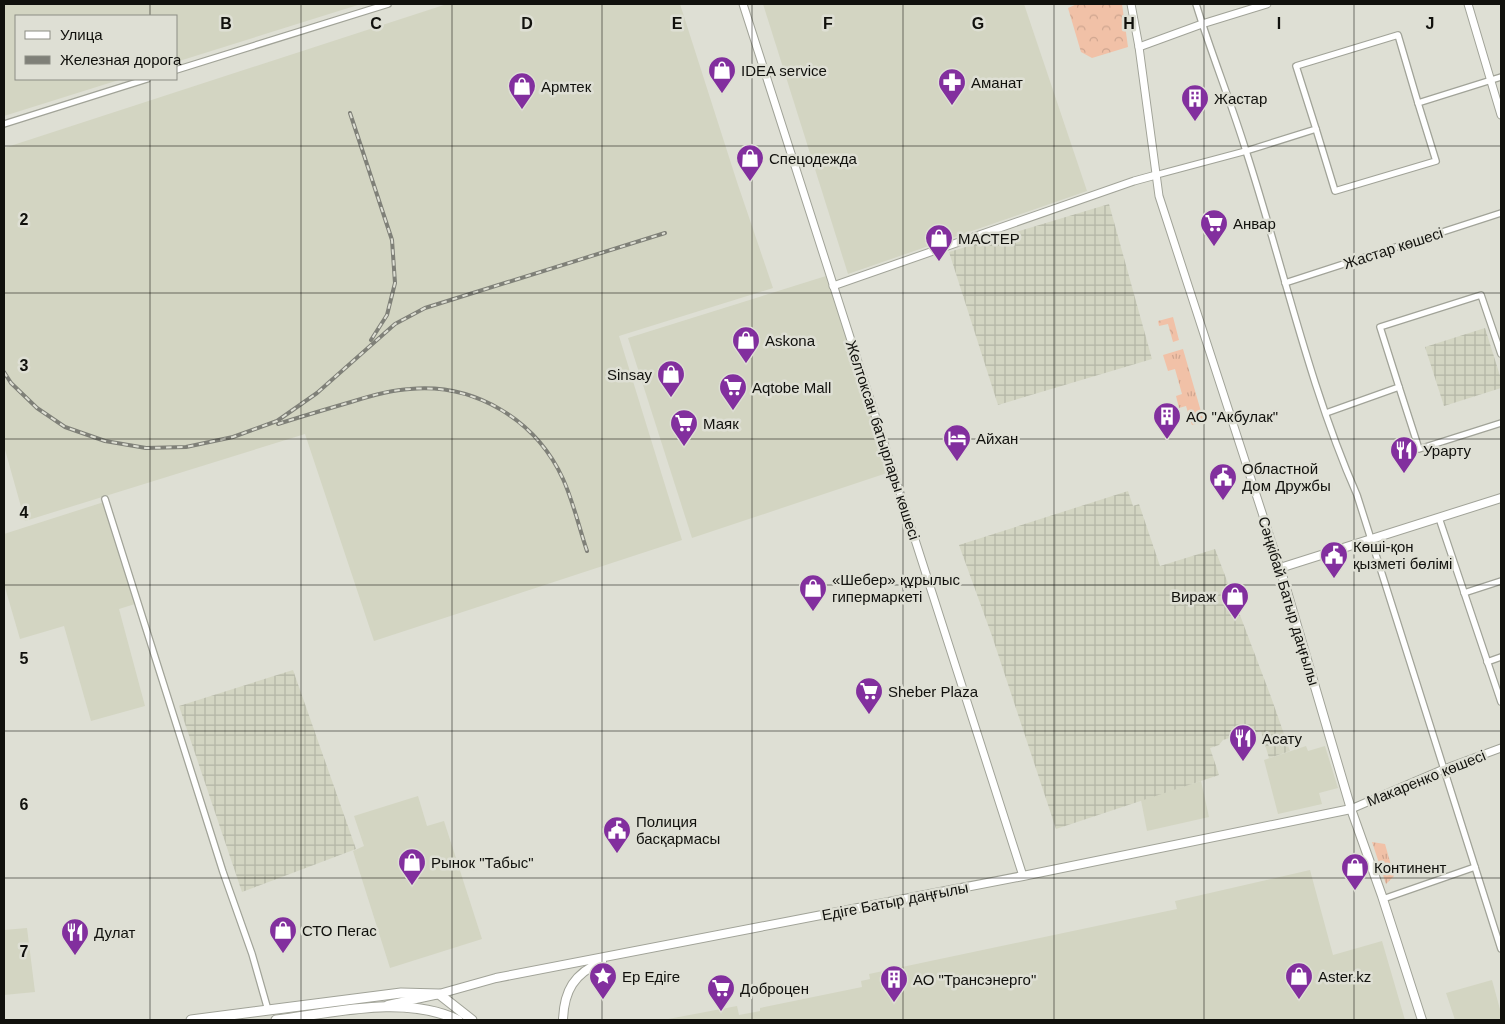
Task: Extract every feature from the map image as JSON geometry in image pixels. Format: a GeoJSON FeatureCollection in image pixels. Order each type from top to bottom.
{"type":"FeatureCollection","features":[{"type":"Feature","properties":{"kind":"main road"},"geometry":{"type":"LineString","coordinates":[[1280,568],[1501,498]]}},
{"type":"Feature","properties":{"kind":"main road","name":"Сәңкібай Батыр даңғылы"},"geometry":{"type":"LineString","coordinates":[[1280,568],[1351,809],[1383,899],[1422,1020]]}},
{"type":"Feature","properties":{"kind":"main road","name":"Едіге Батыр даңғылы"},"geometry":{"type":"LineString","coordinates":[[276,1020],[378,1007],[439,994],[496,978],[1023,876],[1351,809]]}},
{"type":"Feature","properties":{"kind":"main road"},"geometry":{"type":"LineString","coordinates":[[564,1020],[568,990],[577,977],[595,965],[618,955]]}},
{"type":"Feature","properties":{"kind":"main road","name":"Едіге Батыр даңғылы"},"geometry":{"type":"LineString","coordinates":[[191,1020],[380,995],[400,993],[439,994]]}},
{"type":"Feature","properties":{"kind":"main road"},"geometry":{"type":"LineString","coordinates":[[439,994],[472,1020]]}},
{"type":"Feature","properties":{"kind":"main road"},"geometry":{"type":"LineString","coordinates":[[378,1007],[422,1008],[458,1020]]}},
{"type":"Feature","properties":{"kind":"street"},"geometry":{"type":"LineString","coordinates":[[178,69],[388,4]]}},
{"type":"Feature","properties":{"kind":"street","name":"Желтоксан батырлары көшесі"},"geometry":{"type":"LineString","coordinates":[[743,4],[1023,876]]}},
{"type":"Feature","properties":{"kind":"street","name":"Сәңкібай Батыр даңғылы"},"geometry":{"type":"LineString","coordinates":[[1131,4],[1139,47],[1159,196],[1280,568]]}},
{"type":"Feature","properties":{"kind":"street"},"geometry":{"type":"LineString","coordinates":[[1196,4],[1246,151],[1326,413],[1345,466],[1358,495],[1501,949]]}},
{"type":"Feature","properties":{"kind":"street"},"geometry":{"type":"LineString","coordinates":[[1139,47],[1202,24],[1267,4]]}},
{"type":"Feature","properties":{"kind":"street"},"geometry":{"type":"LineString","coordinates":[[1468,4],[1501,115]]}},
{"type":"Feature","properties":{"kind":"street"},"geometry":{"type":"LineString","coordinates":[[1398,35],[1436,161],[1334,191],[1316,129],[1296,66],[1398,35]]}},
{"type":"Feature","properties":{"kind":"street"},"geometry":{"type":"LineString","coordinates":[[1418,103],[1501,77]]}},
{"type":"Feature","properties":{"kind":"street"},"geometry":{"type":"LineString","coordinates":[[4,124],[144,80]]}},
{"type":"Feature","properties":{"kind":"street"},"geometry":{"type":"LineString","coordinates":[[834,286],[1136,180],[1246,151],[1316,129]]}},
{"type":"Feature","properties":{"kind":"street","name":"Жастар көшесі"},"geometry":{"type":"LineString","coordinates":[[1285,283],[1501,213]]}},
{"type":"Feature","properties":{"kind":"street"},"geometry":{"type":"LineString","coordinates":[[1501,355],[1481,295],[1380,327],[1419,449],[1501,423]]}},
{"type":"Feature","properties":{"kind":"street"},"geometry":{"type":"LineString","coordinates":[[1326,413],[1399,387]]}},
{"type":"Feature","properties":{"kind":"street"},"geometry":{"type":"LineString","coordinates":[[105,499],[223,872],[252,954],[268,1010]]}},
{"type":"Feature","properties":{"kind":"street"},"geometry":{"type":"LineString","coordinates":[[1439,518],[1501,702]]}},
{"type":"Feature","properties":{"kind":"street"},"geometry":{"type":"LineString","coordinates":[[1464,593],[1501,581]]}},
{"type":"Feature","properties":{"kind":"street"},"geometry":{"type":"LineString","coordinates":[[1488,662],[1501,658]]}},
{"type":"Feature","properties":{"kind":"street","name":"Макаренко көшесі"},"geometry":{"type":"LineString","coordinates":[[1351,809],[1444,769],[1501,748]]}},
{"type":"Feature","properties":{"kind":"street"},"geometry":{"type":"LineString","coordinates":[[1383,899],[1475,867]]}},
{"type":"Feature","properties":{"kind":"shaded area"},"geometry":{"type":"Polygon","coordinates":[[[4,4],[361,4],[178,61],[178,15],[15,15],[15,80],[119,80],[4,116],[4,4]]]}},
{"type":"Feature","properties":{"kind":"shaded area"},"geometry":{"type":"Polygon","coordinates":[[[447,4],[680,4],[773,288],[619,336],[682,540],[374,641],[305,434],[25,521],[4,446],[4,148],[447,4]]]}},
{"type":"Feature","properties":{"kind":"shaded area"},"geometry":{"type":"Polygon","coordinates":[[[763,4],[1024,4],[1087,191],[848,274],[763,4]]]}},
{"type":"Feature","properties":{"kind":"shaded area"},"geometry":{"type":"Polygon","coordinates":[[[1109,204],[1152,359],[998,405],[949,252],[1109,204]]]}},
{"type":"Feature","properties":{"kind":"shaded area"},"geometry":{"type":"Polygon","coordinates":[[[826,276],[890,472],[692,538],[628,338],[826,276]]]}},
{"type":"Feature","properties":{"kind":"shaded area"},"geometry":{"type":"Polygon","coordinates":[[[1485,328],[1501,379],[1501,388],[1444,406],[1425,347],[1485,328]]]}},
{"type":"Feature","properties":{"kind":"shaded area"},"geometry":{"type":"Polygon","coordinates":[[[1128,491],[1133,506],[1139,504],[1160,566],[1215,549],[1290,751],[1269,758],[1261,731],[1223,740],[1219,745],[1210,748],[1219,775],[1056,829],[992,636],[959,545],[1128,491]]]}},
{"type":"Feature","properties":{"kind":"shaded area"},"geometry":{"type":"Polygon","coordinates":[[[104,502],[135,604],[119,609],[145,706],[91,721],[64,626],[20,639],[4,584],[4,534],[104,502]]]}},
{"type":"Feature","properties":{"kind":"shaded area"},"geometry":{"type":"Polygon","coordinates":[[[293,670],[356,849],[242,892],[179,706],[293,670]]]}},
{"type":"Feature","properties":{"kind":"shaded area"},"geometry":{"type":"Polygon","coordinates":[[[1306,746],[1308,751],[1325,746],[1338,788],[1319,793],[1322,804],[1278,814],[1264,760],[1306,746]]]}},
{"type":"Feature","properties":{"kind":"shaded area"},"geometry":{"type":"Polygon","coordinates":[[[1201,781],[1209,817],[1147,831],[1141,800],[1201,781]]]}},
{"type":"Feature","properties":{"kind":"shaded area"},"geometry":{"type":"Polygon","coordinates":[[[418,796],[427,826],[444,821],[482,939],[390,968],[353,851],[364,846],[354,816],[418,796]]]}},
{"type":"Feature","properties":{"kind":"shaded area"},"geometry":{"type":"Polygon","coordinates":[[[1310,870],[1333,955],[1382,941],[1405,1020],[663,1020],[737,1006],[739,1015],[760,1011],[760,1008],[862,987],[861,981],[870,979],[869,974],[1177,909],[1175,901],[1310,870]]]}},
{"type":"Feature","properties":{"kind":"shaded area"},"geometry":{"type":"Polygon","coordinates":[[[27,928],[35,992],[4,995],[4,930],[27,928]]]}},
{"type":"Feature","properties":{"kind":"shaded area"},"geometry":{"type":"Polygon","coordinates":[[[1492,980],[1501,1013],[1501,1020],[1455,1020],[1446,993],[1492,980]]]}},
{"type":"Feature","properties":{"kind":"green space"},"geometry":{"type":"Polygon","coordinates":[[[1077,4],[1122,4],[1128,47],[1092,58],[1081,52],[1068,8],[1077,4]]]}},
{"type":"Feature","properties":{"kind":"green space"},"geometry":{"type":"Polygon","coordinates":[[[1173,317],[1179,340],[1173,342],[1168,324],[1159,326],[1158,321],[1173,317]]]}},
{"type":"Feature","properties":{"kind":"green space"},"geometry":{"type":"Polygon","coordinates":[[[1183,349],[1204,422],[1192,425],[1186,406],[1179,408],[1176,396],[1182,394],[1175,369],[1168,371],[1163,355],[1183,349]]]}},
{"type":"Feature","properties":{"kind":"green space"},"geometry":{"type":"Polygon","coordinates":[[[1372,842],[1385,844],[1394,876],[1386,884],[1372,842]]]}},
{"type":"Feature","properties":{"kind":"railway"},"geometry":{"type":"LineString","coordinates":[[350,113],[392,240],[395,283],[387,315],[371,340]]}},
{"type":"Feature","properties":{"kind":"railway"},"geometry":{"type":"LineString","coordinates":[[4,372],[11,383],[37,408],[65,427],[105,441],[146,448],[186,447],[233,437],[277,421],[317,393],[395,324],[425,308],[665,233]]}},
{"type":"Feature","properties":{"kind":"railway"},"geometry":{"type":"LineString","coordinates":[[278,424],[388,392],[410,389],[458,392],[480,399],[520,423],[537,439],[551,458],[567,487],[587,551]]}},
{"type":"Feature","properties":{"kind":"place","name":"IDEA service"},"geometry":{"type":"Point","coordinates":[722,94]}},
{"type":"Feature","properties":{"kind":"place","name":"Аманат"},"geometry":{"type":"Point","coordinates":[952,106]}},
{"type":"Feature","properties":{"kind":"place","name":"Армтек"},"geometry":{"type":"Point","coordinates":[522,110]}},
{"type":"Feature","properties":{"kind":"place","name":"Жастар"},"geometry":{"type":"Point","coordinates":[1195,122]}},
{"type":"Feature","properties":{"kind":"place","name":"Спецодежда"},"geometry":{"type":"Point","coordinates":[750,182]}},
{"type":"Feature","properties":{"kind":"place","name":"Анвар"},"geometry":{"type":"Point","coordinates":[1214,247]}},
{"type":"Feature","properties":{"kind":"place","name":"МАСТЕР"},"geometry":{"type":"Point","coordinates":[939,262]}},
{"type":"Feature","properties":{"kind":"place","name":"Askona"},"geometry":{"type":"Point","coordinates":[746,364]}},
{"type":"Feature","properties":{"kind":"place","name":"Sinsay"},"geometry":{"type":"Point","coordinates":[671,398]}},
{"type":"Feature","properties":{"kind":"place","name":"Aqtobe Mall"},"geometry":{"type":"Point","coordinates":[733,411]}},
{"type":"Feature","properties":{"kind":"place","name":"АО \"Акбулак\""},"geometry":{"type":"Point","coordinates":[1167,440]}},
{"type":"Feature","properties":{"kind":"place","name":"Маяк"},"geometry":{"type":"Point","coordinates":[684,447]}},
{"type":"Feature","properties":{"kind":"place","name":"Айхан"},"geometry":{"type":"Point","coordinates":[957,462]}},
{"type":"Feature","properties":{"kind":"place","name":"Урарту"},"geometry":{"type":"Point","coordinates":[1404,474]}},
{"type":"Feature","properties":{"kind":"place","name":"Областной Дом Дружбы"},"geometry":{"type":"Point","coordinates":[1223,501]}},
{"type":"Feature","properties":{"kind":"place","name":"Көші-қон қызметі бөлімі"},"geometry":{"type":"Point","coordinates":[1334,579]}},
{"type":"Feature","properties":{"kind":"place","name":"«Шебер» құрылыс гипермаркеті"},"geometry":{"type":"Point","coordinates":[813,612]}},
{"type":"Feature","properties":{"kind":"place","name":"Вираж"},"geometry":{"type":"Point","coordinates":[1235,620]}},
{"type":"Feature","properties":{"kind":"place","name":"Sheber Plaza"},"geometry":{"type":"Point","coordinates":[869,715]}},
{"type":"Feature","properties":{"kind":"place","name":"Асату"},"geometry":{"type":"Point","coordinates":[1243,762]}},
{"type":"Feature","properties":{"kind":"place","name":"Полиция басқармасы"},"geometry":{"type":"Point","coordinates":[617,854]}},
{"type":"Feature","properties":{"kind":"place","name":"Рынок \"Табыс\""},"geometry":{"type":"Point","coordinates":[412,886]}},
{"type":"Feature","properties":{"kind":"place","name":"Континент"},"geometry":{"type":"Point","coordinates":[1355,891]}},
{"type":"Feature","properties":{"kind":"place","name":"СТО Пегас"},"geometry":{"type":"Point","coordinates":[283,954]}},
{"type":"Feature","properties":{"kind":"place","name":"Дулат"},"geometry":{"type":"Point","coordinates":[75,956]}},
{"type":"Feature","properties":{"kind":"place","name":"Ер Едіге"},"geometry":{"type":"Point","coordinates":[603,1000]}},
{"type":"Feature","properties":{"kind":"place","name":"Aster.kz"},"geometry":{"type":"Point","coordinates":[1299,1000]}},
{"type":"Feature","properties":{"kind":"place","name":"АО \"Трансэнерго\""},"geometry":{"type":"Point","coordinates":[894,1003]}},
{"type":"Feature","properties":{"kind":"place","name":"Доброцен"},"geometry":{"type":"Point","coordinates":[721,1012]}}]}
